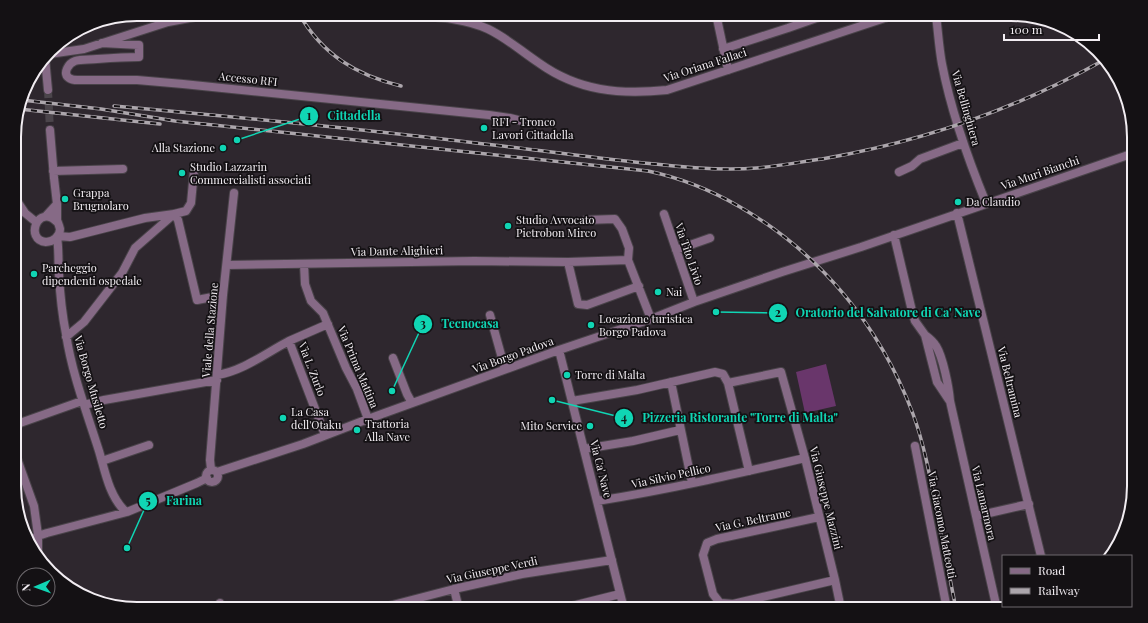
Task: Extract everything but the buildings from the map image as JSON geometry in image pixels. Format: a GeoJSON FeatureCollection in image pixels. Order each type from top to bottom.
{"type":"FeatureCollection","features":[{"type":"Feature","properties":{"kind":"street"},"geometry":{"type":"LineString","coordinates":[[58,53],[84,49],[173,21]]}},
{"type":"Feature","properties":{"kind":"street","name":"Via Oriana Fallaci"},"geometry":{"type":"LineString","coordinates":[[464,21],[488,29],[502,37],[539,64],[575,82],[610,91],[642,92],[667,90],[875,21]]}},
{"type":"Feature","properties":{"kind":"street"},"geometry":{"type":"LineString","coordinates":[[717,21],[728,70]]}},
{"type":"Feature","properties":{"kind":"street"},"geometry":{"type":"LineString","coordinates":[[723,49],[808,21]]}},
{"type":"Feature","properties":{"kind":"street","name":"Via Bellinghiera"},"geometry":{"type":"LineString","coordinates":[[938,21],[942,64],[963,143],[986,203]]}},
{"type":"Feature","properties":{"kind":"street","name":"Accesso RFI"},"geometry":{"type":"LineString","coordinates":[[102,43],[138,44],[140,46],[139,57],[116,57],[77,61],[69,64],[67,67],[67,75],[69,78],[74,80],[137,80],[182,84],[489,115],[522,121]]}},
{"type":"Feature","properties":{"kind":"street"},"geometry":{"type":"LineString","coordinates":[[46,65],[48,90]]}},
{"type":"Feature","properties":{"kind":"street"},"geometry":{"type":"LineString","coordinates":[[50,130],[57,204],[57,222]]}},
{"type":"Feature","properties":{"kind":"street"},"geometry":{"type":"LineString","coordinates":[[899,172],[912,166],[920,159],[963,143]]}},
{"type":"Feature","properties":{"kind":"street","name":"Via Muri Bianchi"},"geometry":{"type":"LineString","coordinates":[[818,260],[894,236],[1127,155]]}},
{"type":"Feature","properties":{"kind":"street"},"geometry":{"type":"LineString","coordinates":[[57,237],[70,237],[144,218],[174,214],[186,210],[191,203],[194,171],[200,168]]}},
{"type":"Feature","properties":{"kind":"street"},"geometry":{"type":"LineString","coordinates":[[53,171],[123,169]]}},
{"type":"Feature","properties":{"kind":"street","name":"Viale della Stazione"},"geometry":{"type":"LineString","coordinates":[[214,471],[210,460],[219,376],[223,295],[234,193]]}},
{"type":"Feature","properties":{"kind":"street"},"geometry":{"type":"LineString","coordinates":[[57,204],[46,216],[36,222],[34,229],[36,237],[54,248],[58,255]]}},
{"type":"Feature","properties":{"kind":"street"},"geometry":{"type":"LineString","coordinates":[[21,207],[25,213],[36,222]]}},
{"type":"Feature","properties":{"kind":"street","name":"Via Beltramina"},"geometry":{"type":"LineString","coordinates":[[957,213],[1041,555]]}},
{"type":"Feature","properties":{"kind":"street"},"geometry":{"type":"LineString","coordinates":[[174,214],[178,220],[197,300],[223,295]]}},
{"type":"Feature","properties":{"kind":"street"},"geometry":{"type":"LineString","coordinates":[[66,336],[84,322],[122,273],[135,248],[174,214]]}},
{"type":"Feature","properties":{"kind":"street","name":"Via Tito Livio"},"geometry":{"type":"LineString","coordinates":[[664,214],[694,302]]}},
{"type":"Feature","properties":{"kind":"street"},"geometry":{"type":"LineString","coordinates":[[46,216],[54,219],[60,228],[57,237],[54,240],[46,242]]}},
{"type":"Feature","properties":{"kind":"street"},"geometry":{"type":"LineString","coordinates":[[584,220],[615,219],[622,229],[629,248],[628,260],[651,319]]}},
{"type":"Feature","properties":{"kind":"street","name":"Via Lamarmora"},"geometry":{"type":"LineString","coordinates":[[894,236],[915,321],[925,335],[935,377],[941,389],[950,401],[995,602]]}},
{"type":"Feature","properties":{"kind":"street","name":"Via Borgo Musiletto"},"geometry":{"type":"LineString","coordinates":[[57,237],[61,302],[66,336],[76,380],[109,485],[119,505],[127,510]]}},
{"type":"Feature","properties":{"kind":"street"},"geometry":{"type":"LineString","coordinates":[[676,250],[710,238]]}},
{"type":"Feature","properties":{"kind":"street","name":"Via Dante Alighieri"},"geometry":{"type":"LineString","coordinates":[[227,265],[474,261],[568,262],[628,260]]}},
{"type":"Feature","properties":{"kind":"street","name":"Via Borgo Padova"},"geometry":{"type":"LineString","coordinates":[[34,537],[111,516],[197,484],[207,478],[214,482],[218,478],[218,474],[214,471],[303,444],[559,350],[818,260]]}},
{"type":"Feature","properties":{"kind":"street"},"geometry":{"type":"LineString","coordinates":[[568,262],[578,304],[587,305],[639,286]]}},
{"type":"Feature","properties":{"kind":"street","name":"Via Prima Mattina"},"geometry":{"type":"LineString","coordinates":[[304,264],[304,284],[311,301],[323,313],[346,368],[357,389],[368,419]]}},
{"type":"Feature","properties":{"kind":"street"},"geometry":{"type":"LineString","coordinates":[[490,315],[505,370]]}},
{"type":"Feature","properties":{"kind":"street","name":"Via Prima Mattina"},"geometry":{"type":"LineString","coordinates":[[289,341],[328,324]]}},
{"type":"Feature","properties":{"kind":"street","name":"Via L. Zurlo"},"geometry":{"type":"LineString","coordinates":[[21,423],[83,403],[219,376],[248,364],[289,341],[325,435]]}},
{"type":"Feature","properties":{"kind":"street","name":"Via Ca' Nave"},"geometry":{"type":"LineString","coordinates":[[559,350],[622,602]]}},
{"type":"Feature","properties":{"kind":"street"},"geometry":{"type":"LineString","coordinates":[[393,358],[412,403]]}},
{"type":"Feature","properties":{"kind":"street"},"geometry":{"type":"LineString","coordinates":[[572,401],[637,390],[715,372],[723,374],[728,383],[749,471]]}},
{"type":"Feature","properties":{"kind":"street","name":"Via Giuseppe Mazzini"},"geometry":{"type":"LineString","coordinates":[[728,383],[781,372],[805,458],[840,602]]}},
{"type":"Feature","properties":{"kind":"street"},"geometry":{"type":"LineString","coordinates":[[671,382],[692,483]]}},
{"type":"Feature","properties":{"kind":"street"},"geometry":{"type":"LineString","coordinates":[[584,449],[633,441],[680,430]]}},
{"type":"Feature","properties":{"kind":"street"},"geometry":{"type":"LineString","coordinates":[[102,461],[150,445]]}},
{"type":"Feature","properties":{"kind":"street","name":"Via Giacomo Matteotti"},"geometry":{"type":"LineString","coordinates":[[915,446],[947,602]]}},
{"type":"Feature","properties":{"kind":"street","name":"Via Silvio Pellico"},"geometry":{"type":"LineString","coordinates":[[597,502],[805,458]]}},
{"type":"Feature","properties":{"kind":"street"},"geometry":{"type":"LineString","coordinates":[[21,470],[34,506],[38,546]]}},
{"type":"Feature","properties":{"kind":"street"},"geometry":{"type":"LineString","coordinates":[[976,516],[1028,504]]}},
{"type":"Feature","properties":{"kind":"street","name":"Via G. Beltrame"},"geometry":{"type":"LineString","coordinates":[[719,602],[713,594],[703,555],[707,543],[717,539],[819,517]]}},
{"type":"Feature","properties":{"kind":"street","name":"Via Giuseppe Verdi"},"geometry":{"type":"LineString","coordinates":[[404,602],[522,574],[612,560]]}},
{"type":"Feature","properties":{"kind":"street","name":"Via G. Beltrame"},"geometry":{"type":"LineString","coordinates":[[742,602],[835,580]]}},
{"type":"Feature","properties":{"kind":"street"},"geometry":{"type":"LineString","coordinates":[[454,589],[457,602]]}},
{"type":"Feature","properties":{"kind":"street"},"geometry":{"type":"LineString","coordinates":[[588,602],[620,594]]}},
{"type":"Feature","properties":{"kind":"shaded area"},"geometry":{"type":"Polygon","coordinates":[[[826,364],[836,406],[805,413],[796,372],[826,364]]]}},
{"type":"Feature","properties":{"kind":"tunnel"},"geometry":{"type":"LineString","coordinates":[[48,90],[50,130]]}},
{"type":"Feature","properties":{"kind":"railway"},"geometry":{"type":"LineString","coordinates":[[304,21],[319,41],[342,61],[369,76],[401,86]]}},
{"type":"Feature","properties":{"kind":"railway"},"geometry":{"type":"LineString","coordinates":[[114,106],[345,128],[680,167],[744,169],[822,159],[859,152],[932,133],[967,122],[1037,94],[1099,63]]}},
{"type":"Feature","properties":{"kind":"railway"},"geometry":{"type":"LineString","coordinates":[[27,101],[101,109],[175,121],[648,171],[684,181],[729,201],[769,226],[797,247],[822,270],[865,322],[883,351],[913,414],[920,437],[929,472],[955,602]]}},
{"type":"Feature","properties":{"kind":"railway"},"geometry":{"type":"LineString","coordinates":[[24,110],[160,124]]}},
{"type":"Feature","properties":{"kind":"place","name":"RFI - Tronco Lavori Cittadella"},"geometry":{"type":"Point","coordinates":[484,128]}},
{"type":"Feature","properties":{"kind":"place","name":"Cittadella"},"geometry":{"type":"Point","coordinates":[237,140]}},
{"type":"Feature","properties":{"kind":"place","name":"Alla Stazione"},"geometry":{"type":"Point","coordinates":[223,148]}},
{"type":"Feature","properties":{"kind":"place","name":"Studio Lazzarin Commercialisti associati"},"geometry":{"type":"Point","coordinates":[182,173]}},
{"type":"Feature","properties":{"kind":"place","name":"Grappa Brugnolaro"},"geometry":{"type":"Point","coordinates":[65,199]}},
{"type":"Feature","properties":{"kind":"place","name":"Da Claudio"},"geometry":{"type":"Point","coordinates":[958,202]}},
{"type":"Feature","properties":{"kind":"place","name":"Studio Avvocato Pietrobon Mirco"},"geometry":{"type":"Point","coordinates":[508,226]}},
{"type":"Feature","properties":{"kind":"place","name":"Parcheggio dipendenti ospedale"},"geometry":{"type":"Point","coordinates":[34,274]}},
{"type":"Feature","properties":{"kind":"place","name":"Nai"},"geometry":{"type":"Point","coordinates":[658,292]}},
{"type":"Feature","properties":{"kind":"place","name":"Oratorio del Salvatore di Ca' Nave"},"geometry":{"type":"Point","coordinates":[716,312]}},
{"type":"Feature","properties":{"kind":"place","name":"Locazione turistica Borgo Padova"},"geometry":{"type":"Point","coordinates":[591,325]}},
{"type":"Feature","properties":{"kind":"place","name":"Torre di Malta"},"geometry":{"type":"Point","coordinates":[567,375]}},
{"type":"Feature","properties":{"kind":"place","name":"Tecnocasa"},"geometry":{"type":"Point","coordinates":[392,391]}},
{"type":"Feature","properties":{"kind":"place","name":"Pizzeria Ristorante \"Torre di Malta\""},"geometry":{"type":"Point","coordinates":[552,400]}},
{"type":"Feature","properties":{"kind":"place","name":"La Casa dell'Otaku"},"geometry":{"type":"Point","coordinates":[283,418]}},
{"type":"Feature","properties":{"kind":"place","name":"Mito Service"},"geometry":{"type":"Point","coordinates":[590,426]}},
{"type":"Feature","properties":{"kind":"place","name":"Trattoria Alla Nave"},"geometry":{"type":"Point","coordinates":[357,430]}},
{"type":"Feature","properties":{"kind":"place","name":"Farina"},"geometry":{"type":"Point","coordinates":[127,548]}}]}
